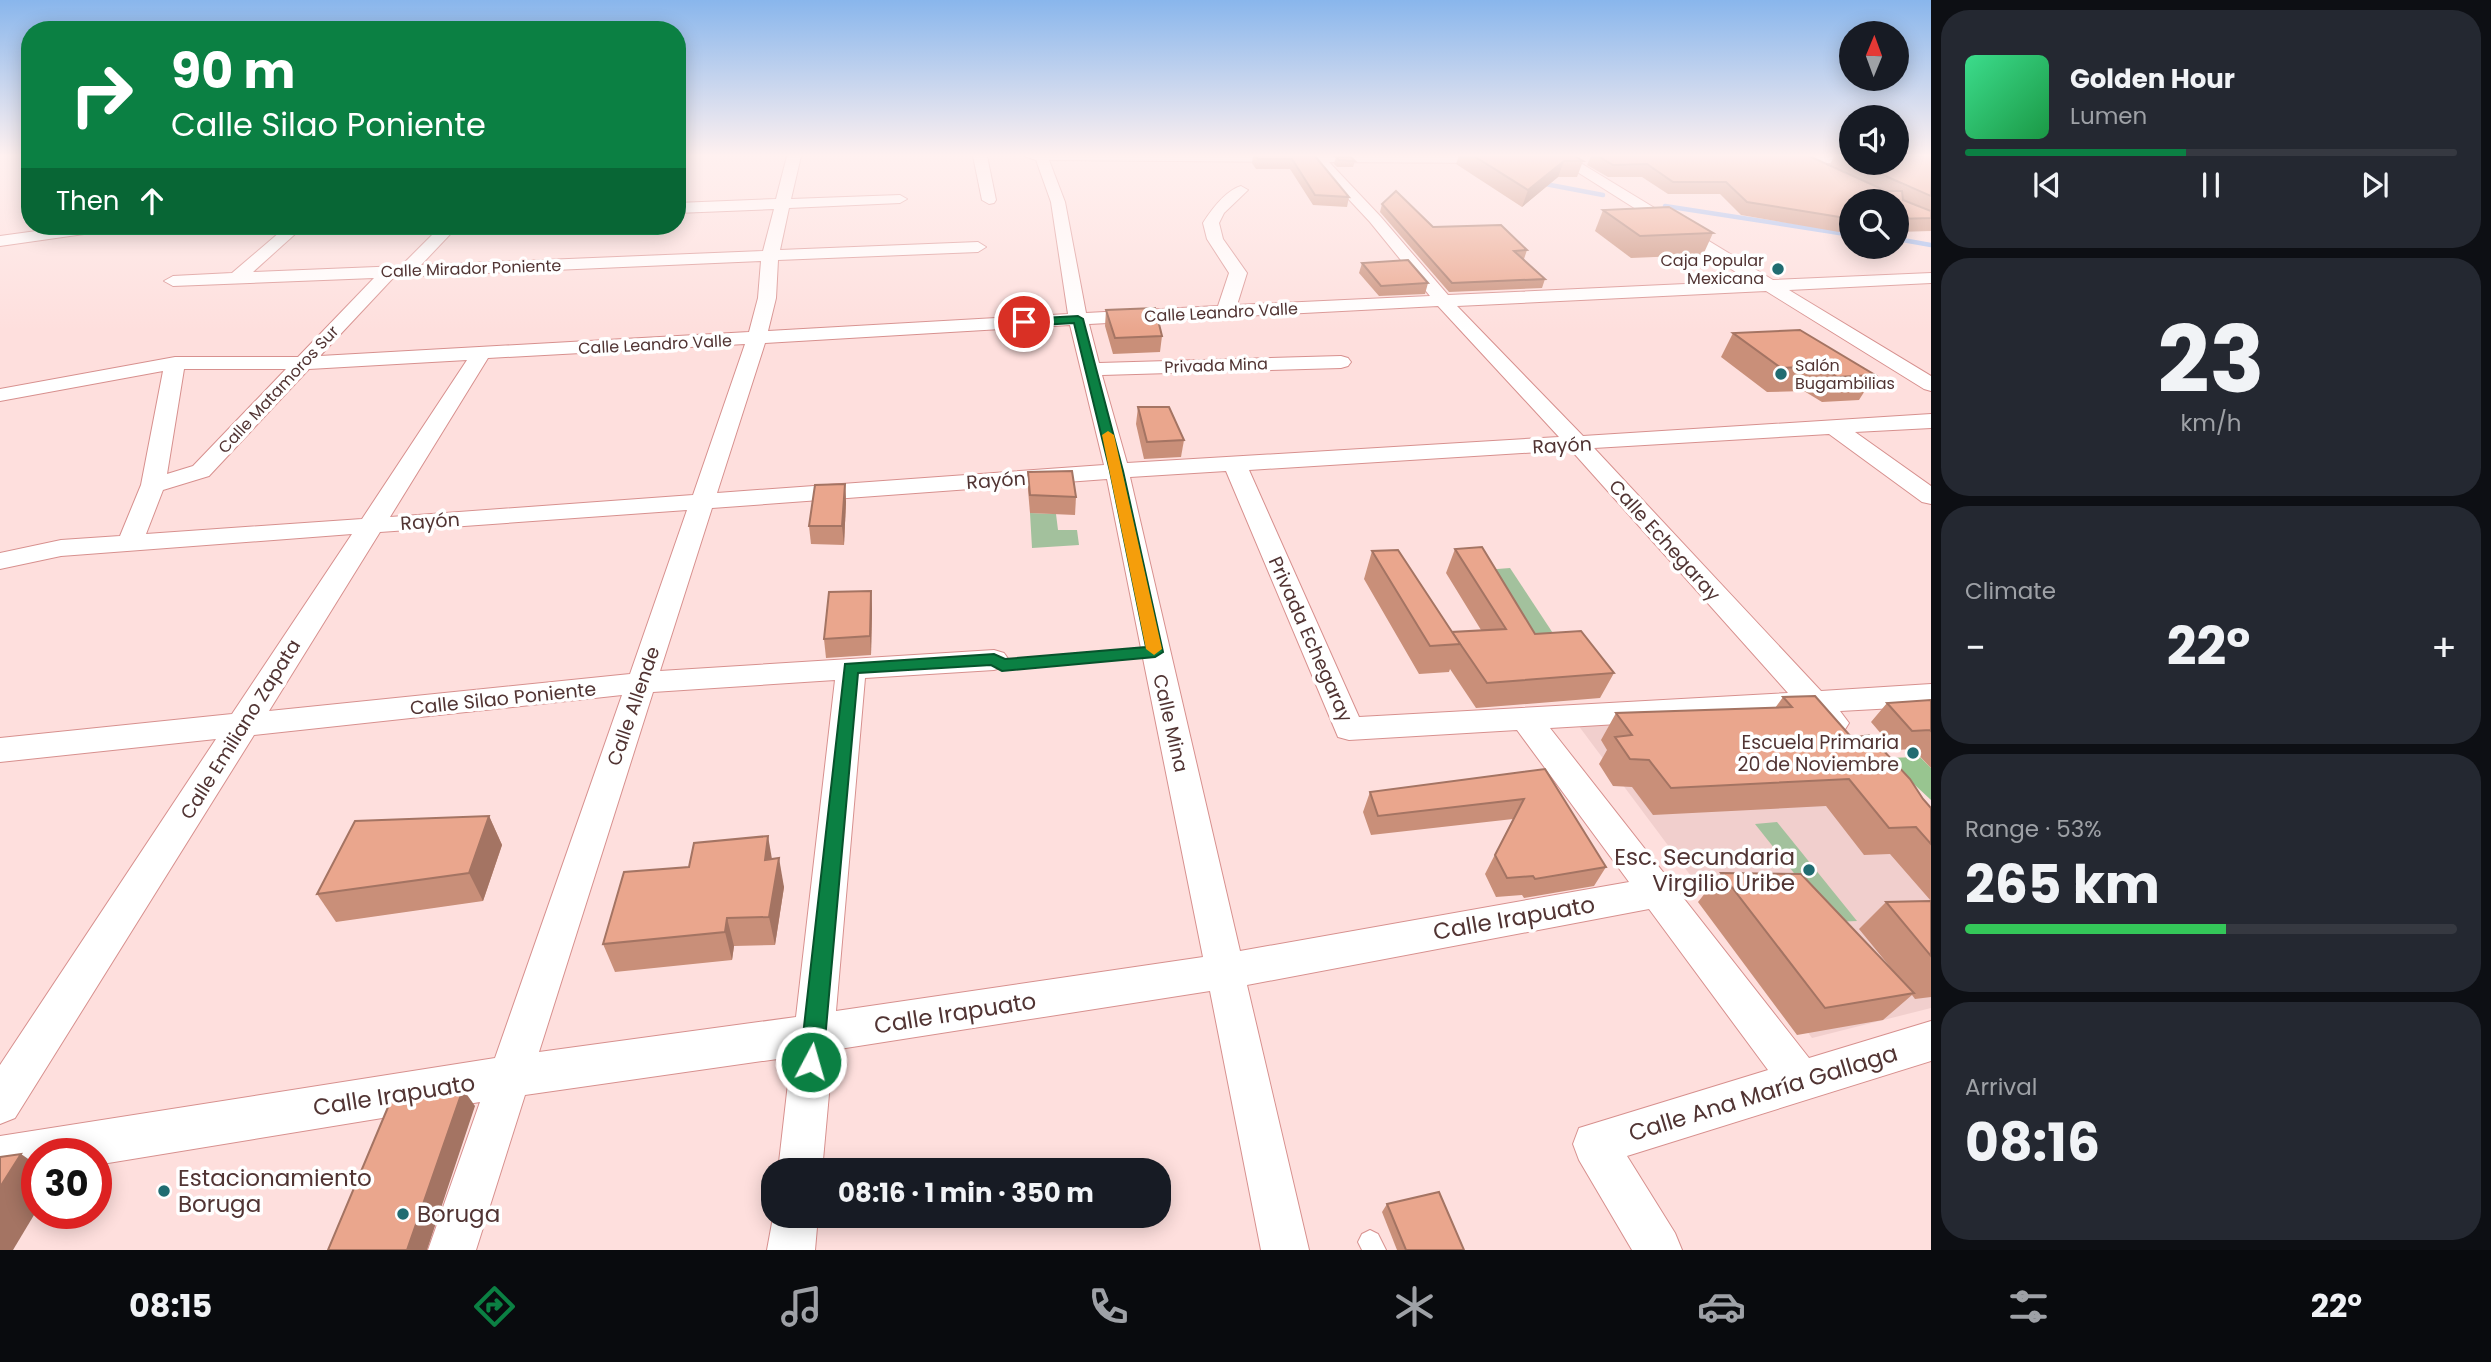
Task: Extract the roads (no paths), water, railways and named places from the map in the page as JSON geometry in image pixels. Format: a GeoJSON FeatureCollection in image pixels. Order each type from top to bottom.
{"type":"FeatureCollection","features":[{"type":"Feature","properties":{"kind":"street","name":"Calle Allende"},"geometry":{"type":"LineString","coordinates":[[452,1250],[757,338],[767,298],[770,256],[780,214]]}},
{"type":"Feature","properties":{"kind":"street","name":"Calle Mina"},"geometry":{"type":"LineString","coordinates":[[1060,214],[1078,319],[1117,471],[1285,1250]]}},
{"type":"Feature","properties":{"kind":"street"},"geometry":{"type":"LineString","coordinates":[[1216,214],[1212,223],[1215,239],[1238,273],[1226,312]]}},
{"type":"Feature","properties":{"kind":"street","name":"Calle Echegaray"},"geometry":{"type":"LineString","coordinates":[[1371,214],[1444,302],[1578,444],[1849,741]]}},
{"type":"Feature","properties":{"kind":"street"},"geometry":{"type":"LineString","coordinates":[[1651,214],[1931,385]]}},
{"type":"Feature","properties":{"kind":"street"},"geometry":{"type":"LineString","coordinates":[[0,241],[42,235]]}},
{"type":"Feature","properties":{"kind":"street"},"geometry":{"type":"LineString","coordinates":[[237,278],[286,235]]}},
{"type":"Feature","properties":{"kind":"street","name":"Calle Matamoros Sur"},"geometry":{"type":"LineString","coordinates":[[153,485],[201,471],[303,363],[440,235]]}},
{"type":"Feature","properties":{"kind":"street","name":"Calle Mirador Poniente"},"geometry":{"type":"LineString","coordinates":[[173,281],[978,247]]}},
{"type":"Feature","properties":{"kind":"street","name":"Calle Leandro Valle"},"geometry":{"type":"LineString","coordinates":[[0,395],[175,363],[303,363],[1078,319],[1931,278]]}},
{"type":"Feature","properties":{"kind":"street","name":"Calle Emiliano Zapata"},"geometry":{"type":"LineString","coordinates":[[0,1103],[481,354]]}},
{"type":"Feature","properties":{"kind":"street","name":"Privada Mina"},"geometry":{"type":"LineString","coordinates":[[1091,369],[1341,362]]}},
{"type":"Feature","properties":{"kind":"street"},"geometry":{"type":"LineString","coordinates":[[130,543],[153,485],[175,363]]}},
{"type":"Feature","properties":{"kind":"street","name":"Rayón"},"geometry":{"type":"LineString","coordinates":[[10,558],[61,548],[704,500],[1117,471],[1836,429],[1931,421]]}},
{"type":"Feature","properties":{"kind":"street"},"geometry":{"type":"LineString","coordinates":[[1836,429],[1931,497]]}},
{"type":"Feature","properties":{"kind":"street","name":"Privada Echegaray"},"geometry":{"type":"LineString","coordinates":[[1235,464],[1349,729],[1931,695]]}},
{"type":"Feature","properties":{"kind":"street"},"geometry":{"type":"LineString","coordinates":[[0,580],[10,558]]}},
{"type":"Feature","properties":{"kind":"street","name":"Calle Silao Poniente"},"geometry":{"type":"LineString","coordinates":[[6,749],[640,683],[994,660]]}},
{"type":"Feature","properties":{"kind":"street"},"geometry":{"type":"LineString","coordinates":[[801,1158],[850,668]]}},
{"type":"Feature","properties":{"kind":"street"},"geometry":{"type":"LineString","coordinates":[[1525,718],[1801,1081]]}},
{"type":"Feature","properties":{"kind":"street","name":"Calle Irapuato"},"geometry":{"type":"LineString","coordinates":[[0,1158],[508,1077],[814,1034],[1226,971],[1658,892]]}},
{"type":"Feature","properties":{"kind":"street","name":"Calle Ana María Gallaga"},"geometry":{"type":"LineString","coordinates":[[1658,1250],[1595,1144],[1931,1041]]}},
{"type":"Feature","properties":{"kind":"street"},"geometry":{"type":"LineString","coordinates":[[791,1250],[794,1228]]}},
{"type":"Feature","properties":{"kind":"lane"},"geometry":{"type":"LineString","coordinates":[[994,660],[1002,665],[1155,652]]}},
{"type":"Feature","properties":{"kind":"waterway"},"geometry":{"type":"LineString","coordinates":[[1719,214],[1839,233]]}},
{"type":"Feature","properties":{"kind":"waterway"},"geometry":{"type":"LineString","coordinates":[[1909,241],[1931,245]]}},
{"type":"Feature","properties":{"kind":"place","name":"Caja Popular Mexicana"},"geometry":{"type":"Point","coordinates":[1778,269]}},
{"type":"Feature","properties":{"kind":"place","name":"Salón Bugambilias"},"geometry":{"type":"Point","coordinates":[1781,374]}},
{"type":"Feature","properties":{"kind":"place","name":"Escuela Primaria 20 de Noviembre"},"geometry":{"type":"Point","coordinates":[1913,753]}},
{"type":"Feature","properties":{"kind":"place","name":"Esc. Secundaria Virgilio Uribe"},"geometry":{"type":"Point","coordinates":[1809,870]}},
{"type":"Feature","properties":{"kind":"place","name":"Estacionamiento Boruga"},"geometry":{"type":"Point","coordinates":[164,1191]}},
{"type":"Feature","properties":{"kind":"place","name":"Boruga"},"geometry":{"type":"Point","coordinates":[403,1214]}}]}
